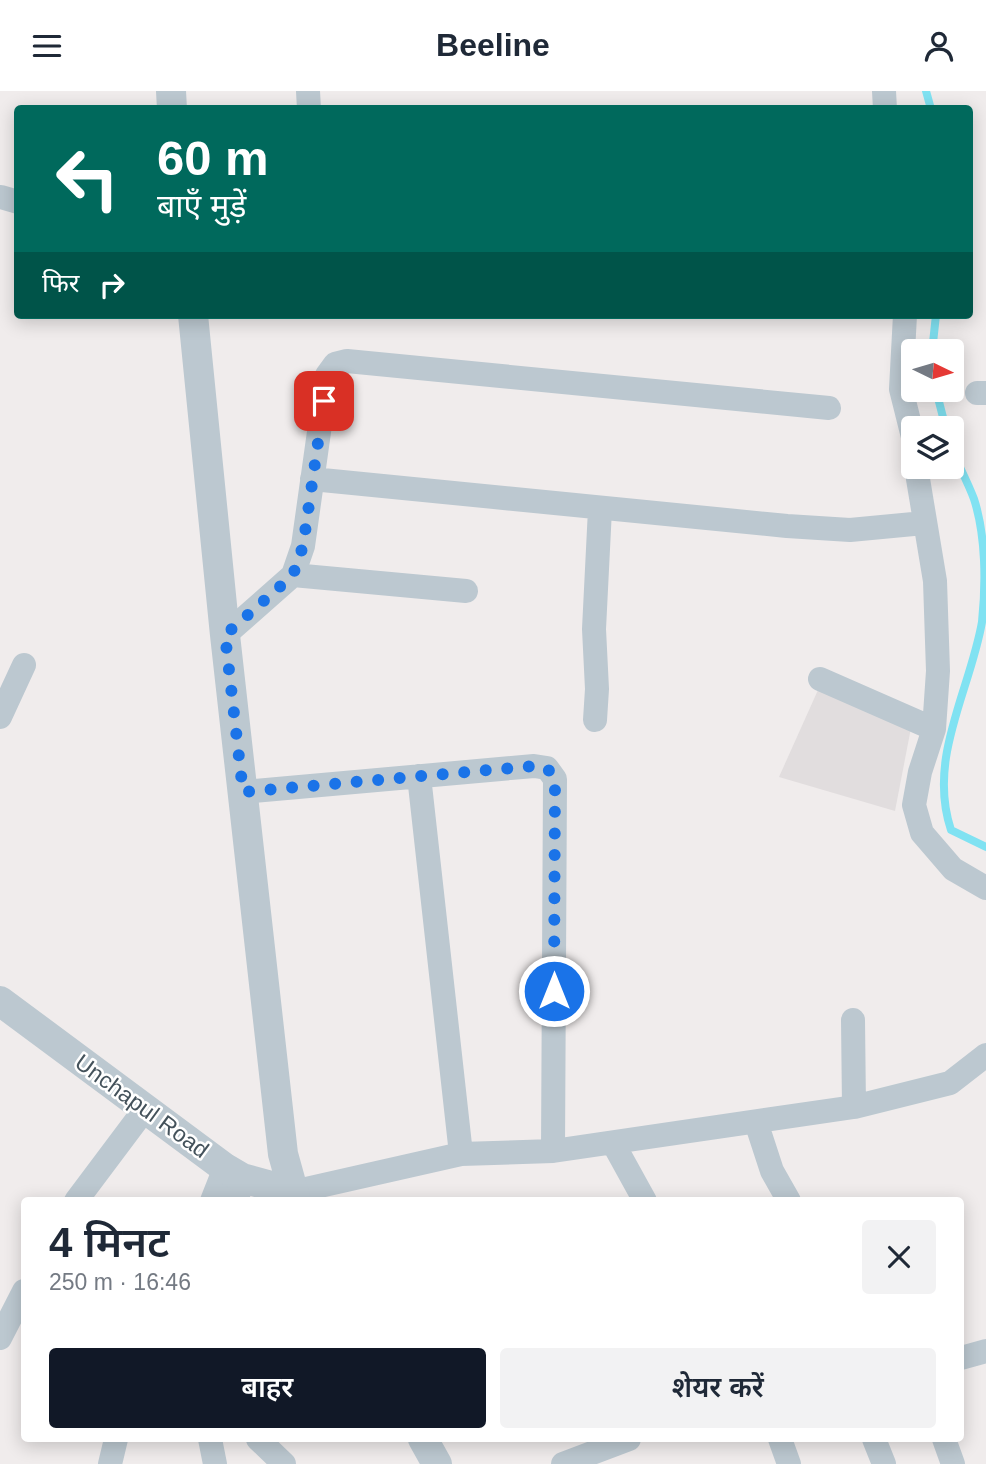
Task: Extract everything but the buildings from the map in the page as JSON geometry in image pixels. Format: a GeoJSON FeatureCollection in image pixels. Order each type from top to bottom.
{"type":"FeatureCollection","features":[{"type":"Feature","properties":{"kind":"street"},"geometry":{"type":"LineString","coordinates":[[193,319],[225,635],[283,1154],[295,1196],[461,1154],[554,1150],[854,1107],[950,1083],[986,1055]]}},
{"type":"Feature","properties":{"kind":"street"},"geometry":{"type":"LineString","coordinates":[[905,319],[901,389],[908,416]]}},
{"type":"Feature","properties":{"kind":"street"},"geometry":{"type":"LineString","coordinates":[[225,635],[293,575],[303,546],[327,375],[335,364],[347,361],[829,408]]}},
{"type":"Feature","properties":{"kind":"street"},"geometry":{"type":"LineString","coordinates":[[313,479],[600,509],[850,530],[924,523]]}},
{"type":"Feature","properties":{"kind":"street"},"geometry":{"type":"LineString","coordinates":[[918,479],[935,581],[938,671],[934,729],[920,772],[914,805],[922,833],[953,869],[986,888]]}},
{"type":"Feature","properties":{"kind":"street"},"geometry":{"type":"LineString","coordinates":[[595,720],[597,689],[594,629],[600,509]]}},
{"type":"Feature","properties":{"kind":"street"},"geometry":{"type":"LineString","coordinates":[[293,575],[466,591]]}},
{"type":"Feature","properties":{"kind":"street"},"geometry":{"type":"LineString","coordinates":[[0,717],[24,665]]}},
{"type":"Feature","properties":{"kind":"street"},"geometry":{"type":"LineString","coordinates":[[820,678],[934,729]]}},
{"type":"Feature","properties":{"kind":"street"},"geometry":{"type":"LineString","coordinates":[[243,792],[534,766],[547,768],[555,779],[554,1150]]}},
{"type":"Feature","properties":{"kind":"street"},"geometry":{"type":"LineString","coordinates":[[419,776],[461,1154]]}},
{"type":"Feature","properties":{"kind":"street","name":"Unchapul Road"},"geometry":{"type":"LineString","coordinates":[[2,1008],[145,1109],[235,1182],[295,1196]]}},
{"type":"Feature","properties":{"kind":"street"},"geometry":{"type":"LineString","coordinates":[[853,1020],[854,1107]]}},
{"type":"Feature","properties":{"kind":"street"},"geometry":{"type":"LineString","coordinates":[[79,1197],[145,1109]]}},
{"type":"Feature","properties":{"kind":"street"},"geometry":{"type":"LineString","coordinates":[[755,1122],[772,1171],[787,1197]]}},
{"type":"Feature","properties":{"kind":"street"},"geometry":{"type":"LineString","coordinates":[[612,1143],[643,1197]]}},
{"type":"Feature","properties":{"kind":"street"},"geometry":{"type":"LineString","coordinates":[[217,1197],[235,1182]]}},
{"type":"Feature","properties":{"kind":"street"},"geometry":{"type":"LineString","coordinates":[[0,1338],[21,1296]]}},
{"type":"Feature","properties":{"kind":"street"},"geometry":{"type":"LineString","coordinates":[[964,1357],[986,1351]]}},
{"type":"Feature","properties":{"kind":"street"},"geometry":{"type":"LineString","coordinates":[[110,1464],[116,1442]]}},
{"type":"Feature","properties":{"kind":"street"},"geometry":{"type":"LineString","coordinates":[[211,1442],[215,1464]]}},
{"type":"Feature","properties":{"kind":"street"},"geometry":{"type":"LineString","coordinates":[[261,1442],[284,1464]]}},
{"type":"Feature","properties":{"kind":"street"},"geometry":{"type":"LineString","coordinates":[[425,1442],[437,1464]]}},
{"type":"Feature","properties":{"kind":"street"},"geometry":{"type":"LineString","coordinates":[[563,1464],[621,1442]]}},
{"type":"Feature","properties":{"kind":"street"},"geometry":{"type":"LineString","coordinates":[[781,1442],[789,1464]]}},
{"type":"Feature","properties":{"kind":"street"},"geometry":{"type":"LineString","coordinates":[[875,1442],[884,1464]]}},
{"type":"Feature","properties":{"kind":"street"},"geometry":{"type":"LineString","coordinates":[[945,1442],[953,1464]]}},
{"type":"Feature","properties":{"kind":"shaded area"},"geometry":{"type":"Polygon","coordinates":[[[818,690],[911,728],[895,811],[779,777],[818,690]]]}},
{"type":"Feature","properties":{"kind":"waterway"},"geometry":{"type":"LineString","coordinates":[[926,91],[930,105]]}},
{"type":"Feature","properties":{"kind":"waterway"},"geometry":{"type":"LineString","coordinates":[[933,339],[936,319]]}},
{"type":"Feature","properties":{"kind":"waterway"},"geometry":{"type":"LineString","coordinates":[[939,403],[943,416]]}},
{"type":"Feature","properties":{"kind":"waterway"},"geometry":{"type":"LineString","coordinates":[[964,476],[978,513],[983,544],[984,592],[982,622],[976,648],[947,751],[945,803],[951,830],[986,847]]}},
{"type":"Feature","properties":{"kind":"route"},"geometry":{"type":"LineString","coordinates":[[324,401],[303,546],[293,575],[225,635],[243,792],[534,766],[547,768],[555,779],[554,991]]}}]}
